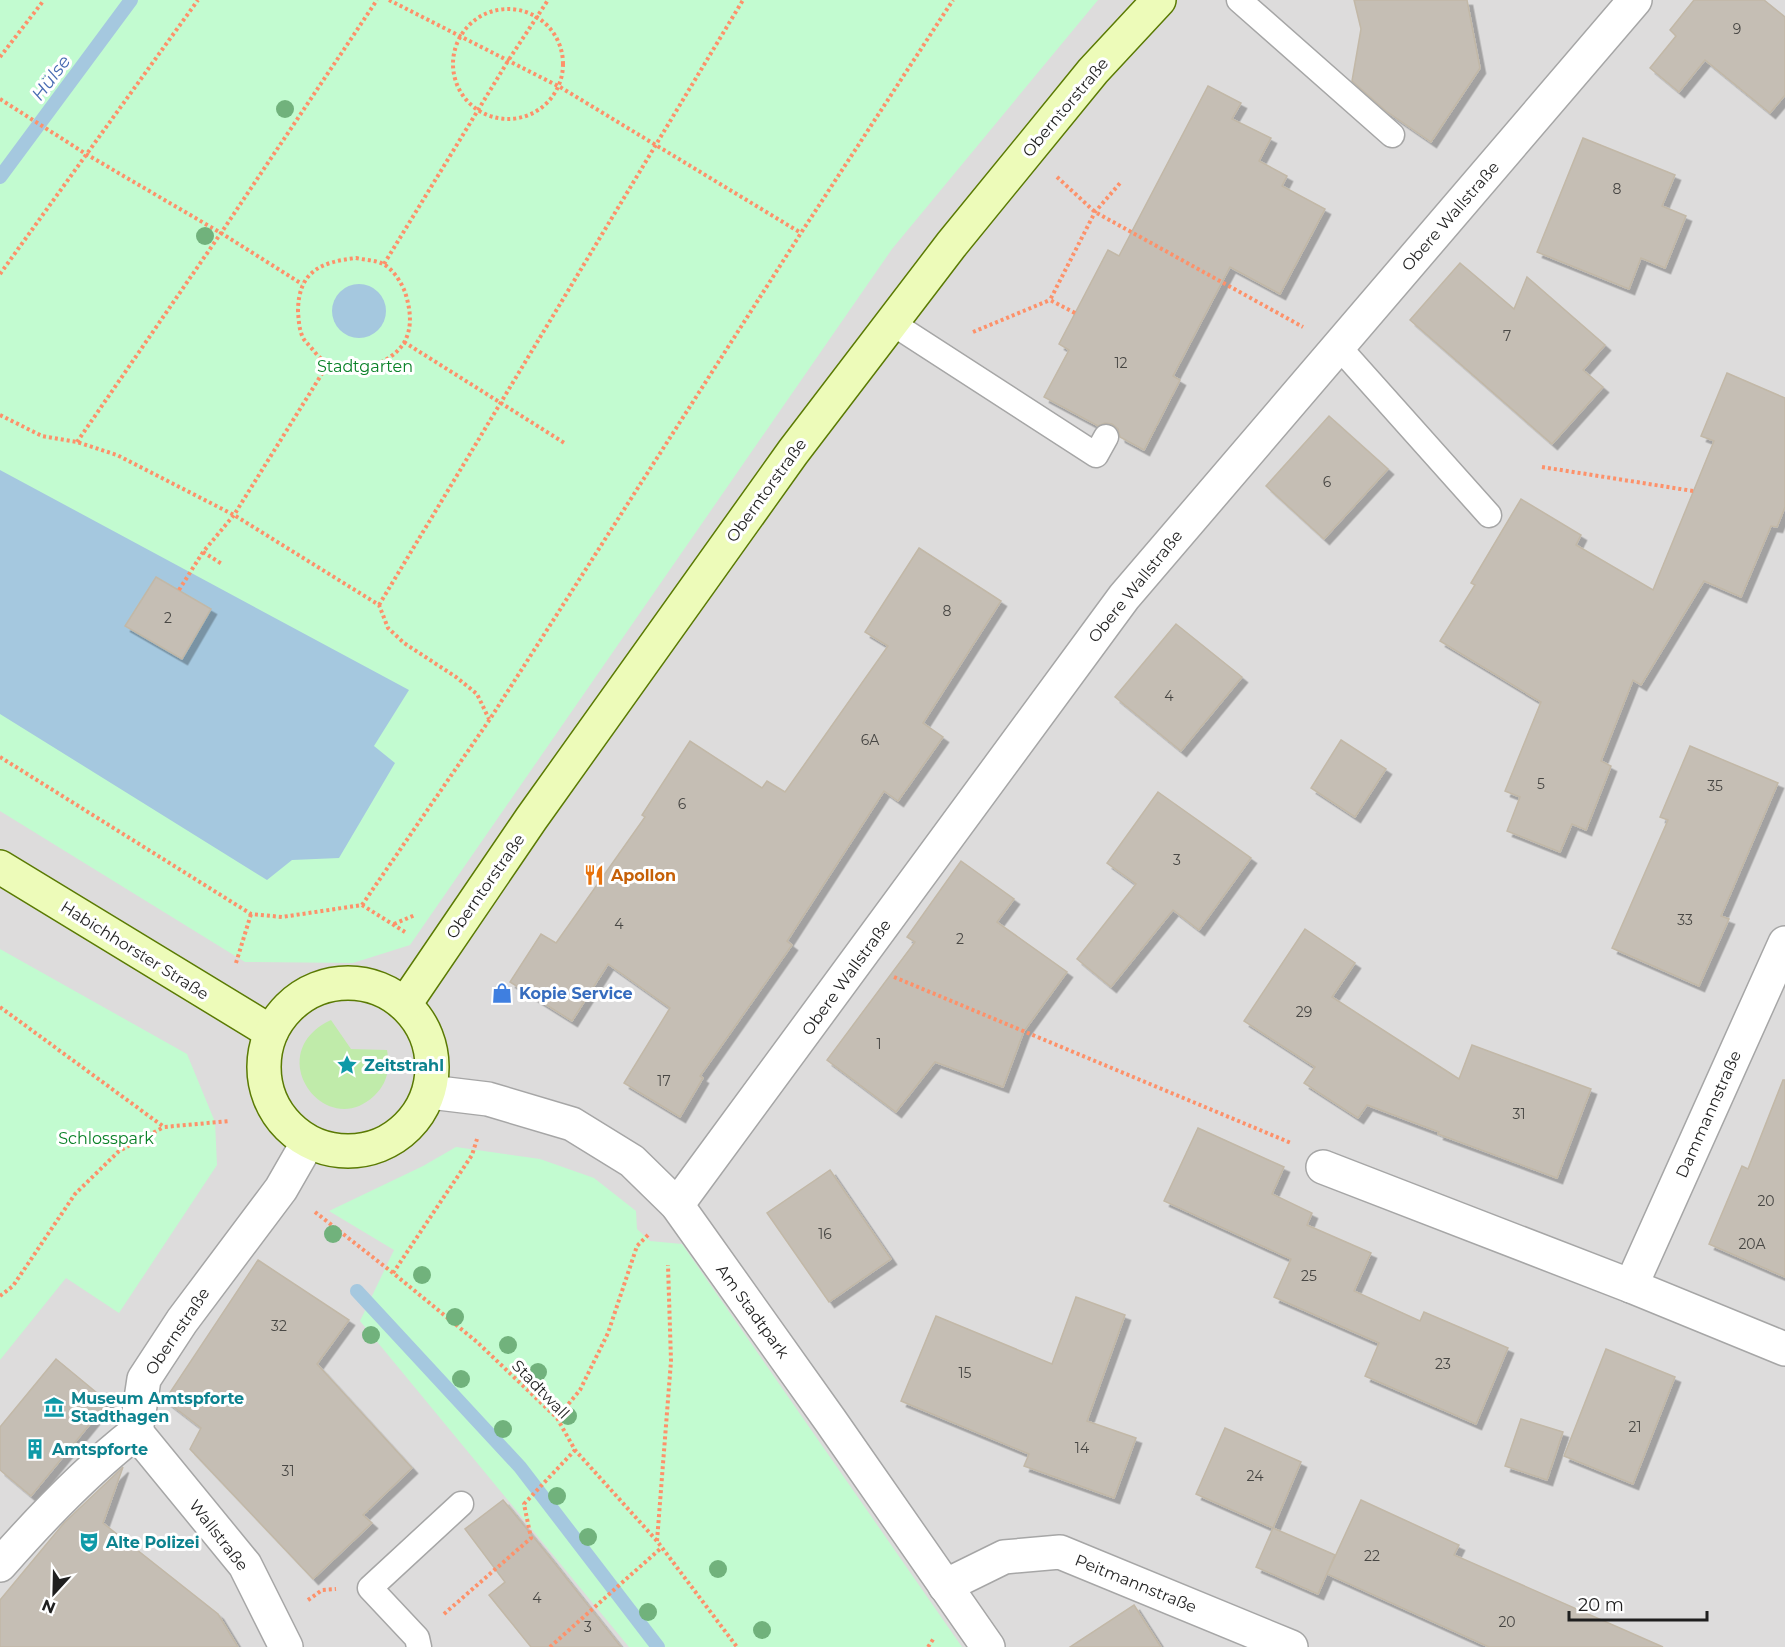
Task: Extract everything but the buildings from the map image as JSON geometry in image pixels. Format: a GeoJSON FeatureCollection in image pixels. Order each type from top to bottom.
{"type":"FeatureCollection","features":[{"type":"Feature","properties":{"kind":"main road","name":"Oberntorstraße"},"geometry":{"type":"LineString","coordinates":[[405,1004],[531,819],[765,491],[951,245],[1093,71],[1160,0]]}},
{"type":"Feature","properties":{"kind":"main road","name":"Habichhorster Straße"},"geometry":{"type":"LineString","coordinates":[[0,867],[271,1032]]}},
{"type":"Feature","properties":{"kind":"main road"},"geometry":{"type":"LineString","coordinates":[[358,982],[383,990],[405,1004],[420,1023],[430,1044],[433,1068],[430,1092],[419,1114],[403,1133],[381,1146],[357,1152],[332,1151],[308,1142],[288,1126],[272,1106],[264,1082],[264,1056],[271,1032],[285,1010],[306,993],[331,984],[358,982]]}},
{"type":"Feature","properties":{"kind":"street","name":"Obere Wallstraße"},"geometry":{"type":"LineString","coordinates":[[677,1205],[1124,597],[1635,0]]}},
{"type":"Feature","properties":{"kind":"street","name":"Dammannstraße"},"geometry":{"type":"LineString","coordinates":[[1631,1286],[1785,943]]}},
{"type":"Feature","properties":{"kind":"street","name":"Am Stadtpark"},"geometry":{"type":"LineString","coordinates":[[430,1092],[488,1099],[572,1124],[632,1161],[677,1205],[988,1647]]}},
{"type":"Feature","properties":{"kind":"street","name":"Obernstraße"},"geometry":{"type":"LineString","coordinates":[[136,1432],[144,1379],[182,1321],[281,1190],[308,1142]]}},
{"type":"Feature","properties":{"kind":"street"},"geometry":{"type":"LineString","coordinates":[[1323,1167],[1631,1286],[1785,1349]]}},
{"type":"Feature","properties":{"kind":"street"},"geometry":{"type":"LineString","coordinates":[[0,1564],[55,1505],[110,1452],[136,1432]]}},
{"type":"Feature","properties":{"kind":"street","name":"Wallstraße"},"geometry":{"type":"LineString","coordinates":[[136,1432],[245,1565],[280,1636]]}},
{"type":"Feature","properties":{"kind":"street","name":"Peitmannstraße"},"geometry":{"type":"LineString","coordinates":[[945,1586],[1004,1557],[1060,1552],[1291,1647]]}},
{"type":"Feature","properties":{"kind":"lane"},"geometry":{"type":"LineString","coordinates":[[1239,0],[1392,135]]}},
{"type":"Feature","properties":{"kind":"lane"},"geometry":{"type":"LineString","coordinates":[[892,323],[1096,455],[1106,437]]}},
{"type":"Feature","properties":{"kind":"lane"},"geometry":{"type":"LineString","coordinates":[[1338,346],[1489,514]]}},
{"type":"Feature","properties":{"kind":"lane"},"geometry":{"type":"LineString","coordinates":[[418,1643],[370,1588],[461,1504]]}},
{"type":"Feature","properties":{"kind":"path"},"geometry":{"type":"LineString","coordinates":[[0,57],[44,0]]}},
{"type":"Feature","properties":{"kind":"path"},"geometry":{"type":"LineString","coordinates":[[0,273],[198,0]]}},
{"type":"Feature","properties":{"kind":"path"},"geometry":{"type":"LineString","coordinates":[[77,442],[377,0]]}},
{"type":"Feature","properties":{"kind":"path"},"geometry":{"type":"LineString","coordinates":[[389,0],[560,87],[801,233]]}},
{"type":"Feature","properties":{"kind":"path"},"geometry":{"type":"LineString","coordinates":[[384,264],[548,0]]}},
{"type":"Feature","properties":{"kind":"path"},"geometry":{"type":"LineString","coordinates":[[379,605],[743,0]]}},
{"type":"Feature","properties":{"kind":"path"},"geometry":{"type":"LineString","coordinates":[[362,905],[489,719],[953,0]]}},
{"type":"Feature","properties":{"kind":"path"},"geometry":{"type":"LineString","coordinates":[[510,8],[538,17],[557,36],[564,61],[560,87],[546,106],[524,118],[500,120],[478,111],[459,90],[454,72],[452,63],[460,35],[481,15],[495,11],[510,8]]}},
{"type":"Feature","properties":{"kind":"path"},"geometry":{"type":"LineString","coordinates":[[0,99],[86,154],[221,233],[302,284]]}},
{"type":"Feature","properties":{"kind":"path"},"geometry":{"type":"LineString","coordinates":[[1028,151],[1095,212],[1338,346]]}},
{"type":"Feature","properties":{"kind":"path"},"geometry":{"type":"LineString","coordinates":[[931,348],[1050,300],[1095,212],[1120,182]]}},
{"type":"Feature","properties":{"kind":"path"},"geometry":{"type":"LineString","coordinates":[[356,258],[384,264],[401,282],[410,308],[410,325],[404,342],[385,361],[358,370],[328,364],[302,337],[298,320],[302,284],[313,272],[331,261],[356,258]]}},
{"type":"Feature","properties":{"kind":"path"},"geometry":{"type":"LineString","coordinates":[[1050,300],[1074,313]]}},
{"type":"Feature","properties":{"kind":"path"},"geometry":{"type":"LineString","coordinates":[[404,342],[566,444]]}},
{"type":"Feature","properties":{"kind":"path"},"geometry":{"type":"LineString","coordinates":[[179,590],[203,552],[234,515],[328,364]]}},
{"type":"Feature","properties":{"kind":"path"},"geometry":{"type":"LineString","coordinates":[[0,415],[42,436],[77,442],[117,454],[234,515],[379,605],[388,628],[404,643],[456,677],[477,694],[489,719]]}},
{"type":"Feature","properties":{"kind":"path"},"geometry":{"type":"LineString","coordinates":[[1542,467],[1693,491]]}},
{"type":"Feature","properties":{"kind":"path"},"geometry":{"type":"LineString","coordinates":[[203,552],[222,564]]}},
{"type":"Feature","properties":{"kind":"path"},"geometry":{"type":"LineString","coordinates":[[0,757],[251,914],[282,917],[362,905],[394,924]]}},
{"type":"Feature","properties":{"kind":"path"},"geometry":{"type":"LineString","coordinates":[[240,951],[251,914]]}},
{"type":"Feature","properties":{"kind":"path"},"geometry":{"type":"LineString","coordinates":[[857,961],[1303,1149],[1323,1167]]}},
{"type":"Feature","properties":{"kind":"path"},"geometry":{"type":"LineString","coordinates":[[0,1007],[164,1127]]}},
{"type":"Feature","properties":{"kind":"path"},"geometry":{"type":"LineString","coordinates":[[0,1296],[13,1286],[75,1194],[119,1151],[164,1127],[230,1121]]}},
{"type":"Feature","properties":{"kind":"path"},"geometry":{"type":"LineString","coordinates":[[393,1273],[472,1155]]}},
{"type":"Feature","properties":{"kind":"path"},"geometry":{"type":"LineString","coordinates":[[557,1418],[580,1390],[608,1333],[637,1246],[677,1205]]}},
{"type":"Feature","properties":{"kind":"path"},"geometry":{"type":"LineString","coordinates":[[657,1541],[671,1361],[667,1249],[677,1205]]}},
{"type":"Feature","properties":{"kind":"path","name":"Stadtwall"},"geometry":{"type":"LineString","coordinates":[[313,1211],[477,1342],[557,1418],[575,1450],[657,1541],[737,1647]]}},
{"type":"Feature","properties":{"kind":"path"},"geometry":{"type":"LineString","coordinates":[[418,1643],[531,1538],[524,1504],[575,1450]]}},
{"type":"Feature","properties":{"kind":"path"},"geometry":{"type":"LineString","coordinates":[[550,1647],[661,1548]]}},
{"type":"Feature","properties":{"kind":"path"},"geometry":{"type":"LineString","coordinates":[[280,1636],[322,1590],[370,1588]]}},
{"type":"Feature","properties":{"kind":"shaded area"},"geometry":{"type":"Polygon","coordinates":[[[0,0],[1785,0],[1785,1647],[0,1647],[0,0]]]}},
{"type":"Feature","properties":{"kind":"green space","name":"Stadtgarten"},"geometry":{"type":"Polygon","coordinates":[[[0,0],[1098,0],[892,249],[410,945],[353,963],[245,962],[0,811],[0,0]]]}},
{"type":"Feature","properties":{"kind":"green space","name":"Schlosspark"},"geometry":{"type":"Polygon","coordinates":[[[0,949],[187,1054],[215,1122],[217,1165],[119,1313],[66,1278],[0,1360],[0,949]]]}},
{"type":"Feature","properties":{"kind":"green space"},"geometry":{"type":"Polygon","coordinates":[[[331,1020],[351,1049],[387,1050],[388,1069],[382,1086],[374,1096],[355,1107],[337,1108],[320,1101],[308,1088],[300,1071],[301,1052],[310,1035],[331,1020]]]}},
{"type":"Feature","properties":{"kind":"green space"},"geometry":{"type":"Polygon","coordinates":[[[456,1147],[540,1159],[594,1178],[636,1211],[637,1229],[650,1241],[682,1244],[962,1647],[629,1647],[360,1321],[394,1250],[329,1211],[423,1166],[456,1147]]]}},
{"type":"Feature","properties":{"kind":"water"},"geometry":{"type":"Polygon","coordinates":[[[359,284],[369,286],[378,292],[384,301],[386,311],[384,321],[378,330],[369,336],[359,338],[349,336],[340,330],[334,321],[332,311],[334,301],[340,292],[349,286],[359,284]]]}},
{"type":"Feature","properties":{"kind":"water"},"geometry":{"type":"Polygon","coordinates":[[[0,470],[409,690],[374,746],[395,763],[339,858],[292,860],[267,880],[0,714],[0,470]]]}},
{"type":"Feature","properties":{"kind":"waterway","name":"Hülse"},"geometry":{"type":"LineString","coordinates":[[0,177],[131,0]]}},
{"type":"Feature","properties":{"kind":"waterway"},"geometry":{"type":"LineString","coordinates":[[357,1291],[520,1467],[658,1647]]}},
{"type":"Feature","properties":{"kind":"place","name":"Apollon"},"geometry":{"type":"Point","coordinates":[594,875]}},
{"type":"Feature","properties":{"kind":"place","name":"Kopie Service"},"geometry":{"type":"Point","coordinates":[502,993]}},
{"type":"Feature","properties":{"kind":"place","name":"Zeitstrahl"},"geometry":{"type":"Point","coordinates":[347,1065]}},
{"type":"Feature","properties":{"kind":"place","name":"Museum Amtspforte Stadthagen"},"geometry":{"type":"Point","coordinates":[54,1407]}},
{"type":"Feature","properties":{"kind":"place","name":"Amtspforte"},"geometry":{"type":"Point","coordinates":[35,1449]}},
{"type":"Feature","properties":{"kind":"place","name":"Alte Polizei"},"geometry":{"type":"Point","coordinates":[89,1542]}}]}
